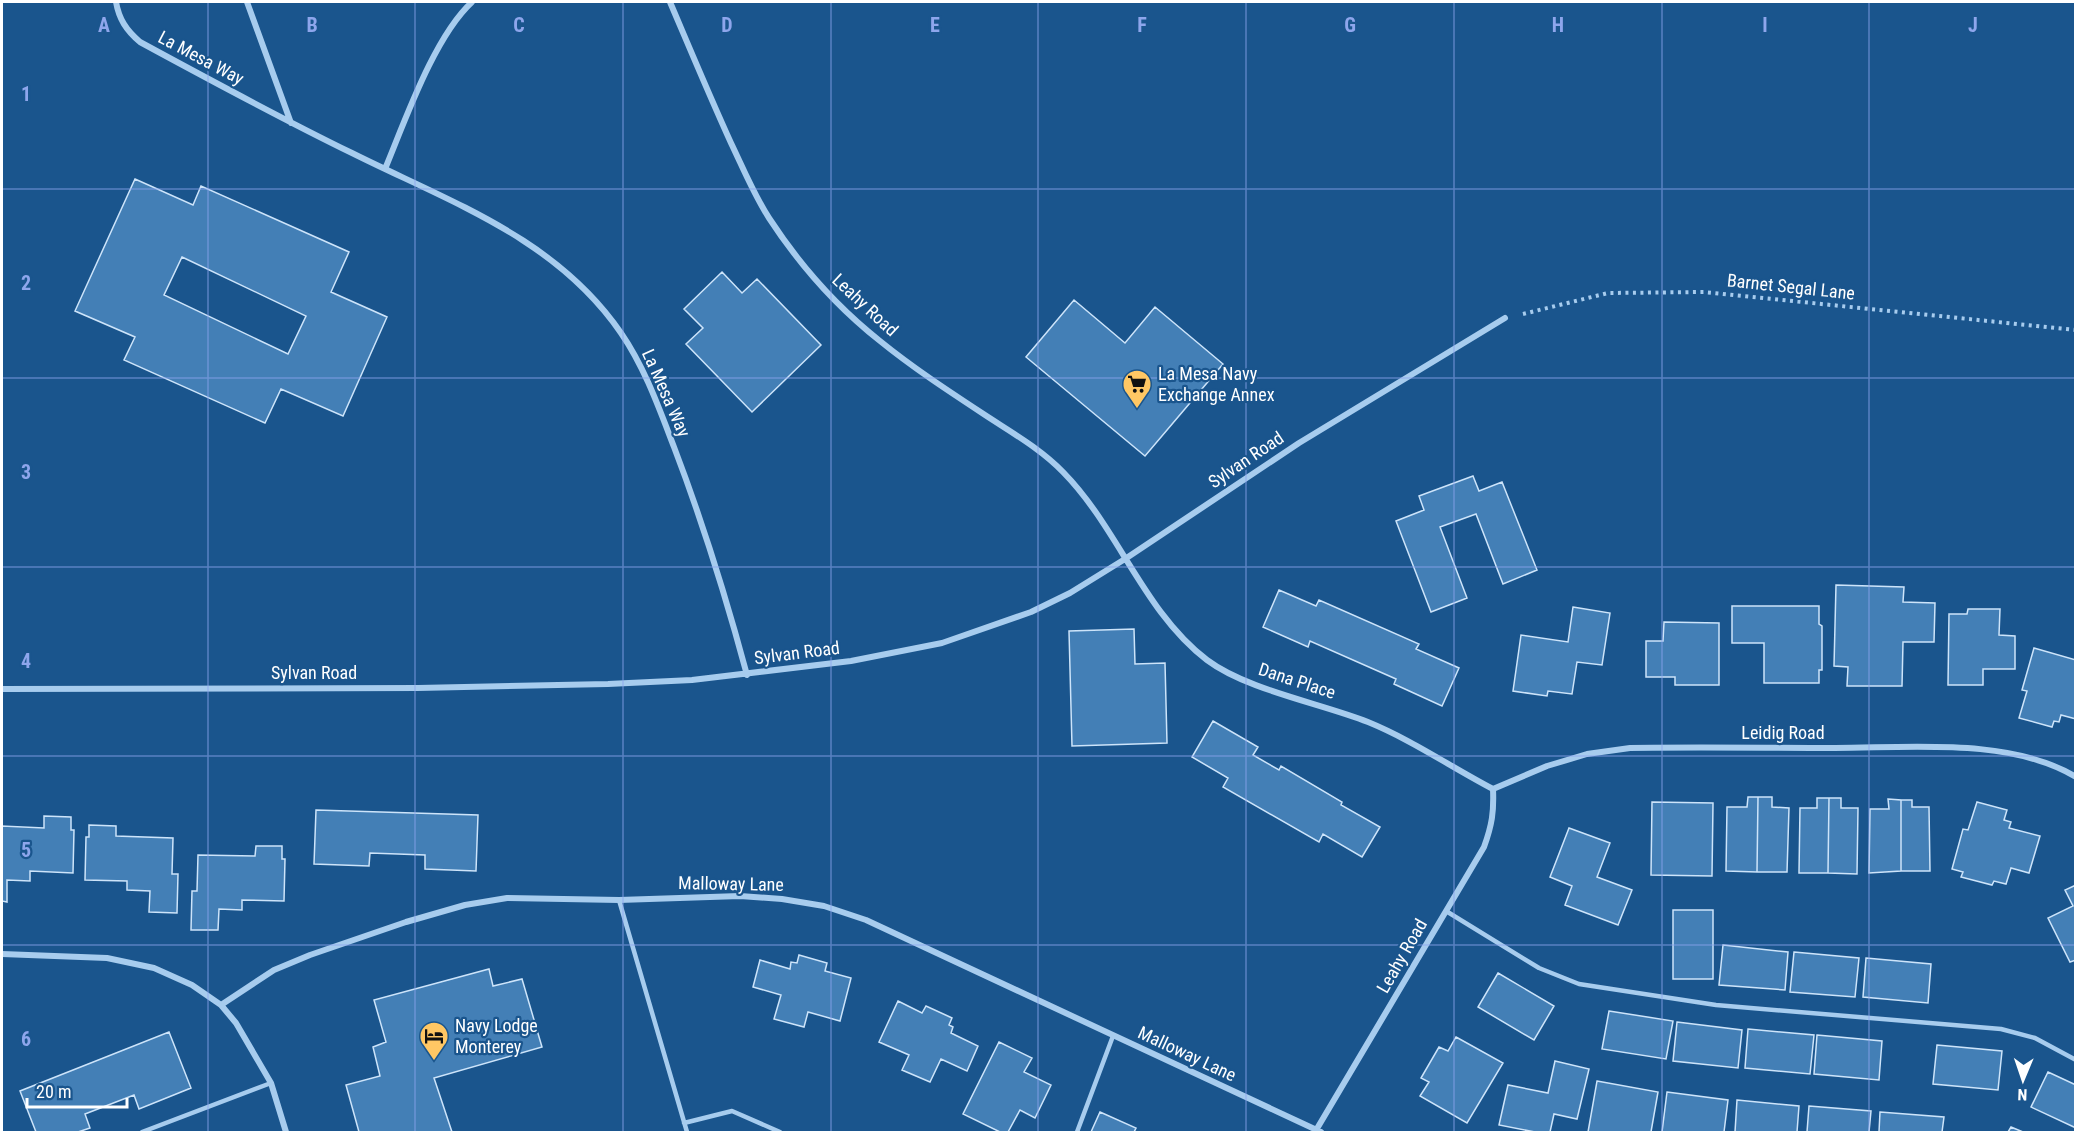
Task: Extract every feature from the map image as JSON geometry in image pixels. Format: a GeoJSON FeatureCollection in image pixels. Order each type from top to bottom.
{"type":"FeatureCollection","features":[{"type":"Feature","properties":{"kind":"street","name":"La Mesa Way"},"geometry":{"type":"LineString","coordinates":[[116,2],[123,24],[129,33],[140,42],[292,124],[469,210],[524,240],[562,267],[593,297],[621,332],[646,375],[700,516],[723,585],[747,675]]}},
{"type":"Feature","properties":{"kind":"street","name":"La Mesa Way"},"geometry":{"type":"LineString","coordinates":[[247,2],[292,124]]}},
{"type":"Feature","properties":{"kind":"street"},"geometry":{"type":"LineString","coordinates":[[385,170],[428,69],[448,32],[472,2]]}},
{"type":"Feature","properties":{"kind":"street","name":"Leahy Road"},"geometry":{"type":"LineString","coordinates":[[670,2],[744,170],[767,216],[797,257],[835,301],[876,339],[924,375],[1038,450],[1063,472],[1103,525],[1125,559]]}},
{"type":"Feature","properties":{"kind":"street","name":"Sylvan Road"},"geometry":{"type":"LineString","coordinates":[[2,689],[549,685],[692,680],[851,662],[952,640],[1031,612],[1070,593],[1299,443],[1505,318]]}},
{"type":"Feature","properties":{"kind":"street","name":"Dana Place"},"geometry":{"type":"LineString","coordinates":[[1125,559],[1161,614],[1208,661],[1236,676],[1328,707],[1397,734],[1494,789]]}},
{"type":"Feature","properties":{"kind":"street","name":"Leidig Road"},"geometry":{"type":"LineString","coordinates":[[1494,789],[1547,766],[1587,754],[1630,748],[1990,750],[2032,758],[2076,777]]}},
{"type":"Feature","properties":{"kind":"street","name":"Leahy Road"},"geometry":{"type":"LineString","coordinates":[[1317,1132],[1484,847],[1491,830],[1494,789]]}},
{"type":"Feature","properties":{"kind":"street","name":"Malloway Lane"},"geometry":{"type":"LineString","coordinates":[[221,1005],[283,966],[406,922],[465,905],[507,898],[556,897],[619,900],[740,896],[782,898],[824,906],[866,920],[1317,1132]]}},
{"type":"Feature","properties":{"kind":"street"},"geometry":{"type":"LineString","coordinates":[[2,954],[107,958],[154,968],[192,985],[221,1005],[236,1023],[271,1083],[286,1132]]}},
{"type":"Feature","properties":{"kind":"lane"},"geometry":{"type":"LineString","coordinates":[[619,900],[687,1132]]}},
{"type":"Feature","properties":{"kind":"lane"},"geometry":{"type":"LineString","coordinates":[[1446,911],[1539,969],[1579,984],[1716,1005],[2001,1029],[2035,1038],[2076,1060]]}},
{"type":"Feature","properties":{"kind":"lane"},"geometry":{"type":"LineString","coordinates":[[1077,1132],[1113,1036]]}},
{"type":"Feature","properties":{"kind":"lane"},"geometry":{"type":"LineString","coordinates":[[142,1132],[271,1083]]}},
{"type":"Feature","properties":{"kind":"lane"},"geometry":{"type":"LineString","coordinates":[[684,1123],[732,1111],[780,1132]]}},
{"type":"Feature","properties":{"kind":"path","name":"Barnet Segal Lane"},"geometry":{"type":"LineString","coordinates":[[1505,318],[1608,293],[1704,292],[2076,330]]}},
{"type":"Feature","properties":{"kind":"building"},"geometry":{"type":"Polygon","coordinates":[[[135,179],[193,205],[201,186],[349,252],[331,292],[387,317],[343,416],[281,389],[265,423],[124,360],[135,337],[75,311],[135,179]],[[182,257],[164,295],[288,354],[306,316],[182,257]]]}},
{"type":"Feature","properties":{"kind":"building"},"geometry":{"type":"Polygon","coordinates":[[[722,272],[742,293],[757,279],[821,345],[752,412],[686,344],[703,328],[684,309],[722,272]]]}},
{"type":"Feature","properties":{"kind":"building","name":"La Mesa Navy Exchange Annex"},"geometry":{"type":"Polygon","coordinates":[[[1074,300],[1125,343],[1155,307],[1223,364],[1145,456],[1026,357],[1074,300]]]}},
{"type":"Feature","properties":{"kind":"building"},"geometry":{"type":"Polygon","coordinates":[[[1473,476],[1479,491],[1502,482],[1537,570],[1503,584],[1476,514],[1440,527],[1467,598],[1431,612],[1396,521],[1424,510],[1419,496],[1473,476]]]}},
{"type":"Feature","properties":{"kind":"building"},"geometry":{"type":"Polygon","coordinates":[[[1836,585],[1904,587],[1903,602],[1935,603],[1934,642],[1903,642],[1902,686],[1847,686],[1848,667],[1834,666],[1836,585]]]}},
{"type":"Feature","properties":{"kind":"building"},"geometry":{"type":"Polygon","coordinates":[[[1279,590],[1316,606],[1319,600],[1419,644],[1416,649],[1459,668],[1442,706],[1394,684],[1396,679],[1310,641],[1308,647],[1263,627],[1279,590]]]}},
{"type":"Feature","properties":{"kind":"building"},"geometry":{"type":"Polygon","coordinates":[[[1732,606],[1819,606],[1819,624],[1822,626],[1822,670],[1819,670],[1819,683],[1764,683],[1764,643],[1732,643],[1732,606]]]}},
{"type":"Feature","properties":{"kind":"building"},"geometry":{"type":"Polygon","coordinates":[[[1573,607],[1610,613],[1602,665],[1577,662],[1572,694],[1548,691],[1547,696],[1513,691],[1521,635],[1568,642],[1573,607]]]}},
{"type":"Feature","properties":{"kind":"building"},"geometry":{"type":"Polygon","coordinates":[[[1968,609],[2000,609],[1999,635],[2015,636],[2015,669],[1983,669],[1983,685],[1948,685],[1949,614],[1967,614],[1968,609]]]}},
{"type":"Feature","properties":{"kind":"building"},"geometry":{"type":"Polygon","coordinates":[[[1664,622],[1719,623],[1719,685],[1675,685],[1675,677],[1646,677],[1646,641],[1663,641],[1664,622]]]}},
{"type":"Feature","properties":{"kind":"building"},"geometry":{"type":"Polygon","coordinates":[[[1134,629],[1135,664],[1165,663],[1167,743],[1072,746],[1069,631],[1134,629]]]}},
{"type":"Feature","properties":{"kind":"building"},"geometry":{"type":"Polygon","coordinates":[[[2034,648],[2076,660],[2076,719],[2061,715],[2059,722],[2054,721],[2052,727],[2019,718],[2027,691],[2022,690],[2034,648]]]}},
{"type":"Feature","properties":{"kind":"building"},"geometry":{"type":"Polygon","coordinates":[[[1213,721],[1258,747],[1253,755],[1279,770],[1281,766],[1380,827],[1362,857],[1323,834],[1319,842],[1223,787],[1228,778],[1192,757],[1213,721]]]}},
{"type":"Feature","properties":{"kind":"building"},"geometry":{"type":"Polygon","coordinates":[[[1748,797],[1758,797],[1757,872],[1726,871],[1727,807],[1747,807],[1748,797]]]}},
{"type":"Feature","properties":{"kind":"building"},"geometry":{"type":"Polygon","coordinates":[[[1758,797],[1772,797],[1772,807],[1789,808],[1787,872],[1757,872],[1758,797]]]}},
{"type":"Feature","properties":{"kind":"building"},"geometry":{"type":"Polygon","coordinates":[[[1817,798],[1829,798],[1828,873],[1799,873],[1800,808],[1817,808],[1817,798]]]}},
{"type":"Feature","properties":{"kind":"building"},"geometry":{"type":"Polygon","coordinates":[[[1829,798],[1841,798],[1841,808],[1858,808],[1857,874],[1828,873],[1829,798]]]}},
{"type":"Feature","properties":{"kind":"building"},"geometry":{"type":"Polygon","coordinates":[[[1888,799],[1901,800],[1901,871],[1869,873],[1870,809],[1889,809],[1888,799]]]}},
{"type":"Feature","properties":{"kind":"building"},"geometry":{"type":"Polygon","coordinates":[[[1901,800],[1912,800],[1912,807],[1929,807],[1930,871],[1901,871],[1901,800]]]}},
{"type":"Feature","properties":{"kind":"building"},"geometry":{"type":"Polygon","coordinates":[[[1652,802],[1713,803],[1712,876],[1651,875],[1652,802]]]}},
{"type":"Feature","properties":{"kind":"building"},"geometry":{"type":"Polygon","coordinates":[[[1977,802],[2007,810],[2004,820],[2011,822],[2009,828],[2040,836],[2029,873],[2011,868],[2006,884],[1994,881],[1992,885],[1961,877],[1963,872],[1952,869],[1963,829],[1968,830],[1977,802]]]}},
{"type":"Feature","properties":{"kind":"building"},"geometry":{"type":"Polygon","coordinates":[[[316,810],[478,815],[476,871],[425,869],[425,855],[370,853],[369,866],[314,864],[316,810]]]}},
{"type":"Feature","properties":{"kind":"building"},"geometry":{"type":"Polygon","coordinates":[[[44,816],[71,817],[71,830],[74,830],[73,873],[30,871],[30,881],[7,880],[7,902],[2,901],[2,826],[44,828],[44,816]]]}},
{"type":"Feature","properties":{"kind":"building"},"geometry":{"type":"Polygon","coordinates":[[[89,825],[116,826],[116,836],[173,838],[172,874],[178,874],[177,913],[149,912],[150,891],[127,890],[127,881],[85,880],[86,837],[89,837],[89,825]]]}},
{"type":"Feature","properties":{"kind":"building"},"geometry":{"type":"Polygon","coordinates":[[[1569,828],[1610,843],[1597,877],[1632,890],[1618,925],[1565,905],[1572,886],[1550,877],[1569,828]]]}},
{"type":"Feature","properties":{"kind":"building"},"geometry":{"type":"Polygon","coordinates":[[[256,846],[282,846],[282,859],[285,859],[284,901],[242,900],[242,910],[219,909],[218,930],[191,930],[192,891],[197,891],[198,855],[255,856],[256,846]]]}},
{"type":"Feature","properties":{"kind":"building"},"geometry":{"type":"Polygon","coordinates":[[[2076,885],[2076,960],[2070,962],[2048,918],[2073,906],[2065,890],[2076,885]]]}},
{"type":"Feature","properties":{"kind":"building"},"geometry":{"type":"Polygon","coordinates":[[[1673,910],[1713,910],[1713,979],[1673,979],[1673,910]]]}},
{"type":"Feature","properties":{"kind":"building"},"geometry":{"type":"Polygon","coordinates":[[[1723,945],[1788,952],[1785,990],[1719,985],[1723,945]]]}},
{"type":"Feature","properties":{"kind":"building"},"geometry":{"type":"Polygon","coordinates":[[[1794,952],[1859,958],[1855,997],[1790,992],[1794,952]]]}},
{"type":"Feature","properties":{"kind":"building"},"geometry":{"type":"Polygon","coordinates":[[[799,955],[827,963],[825,971],[851,978],[840,1021],[808,1012],[804,1027],[774,1019],[781,995],[753,987],[760,960],[790,969],[791,962],[797,963],[799,955]]]}},
{"type":"Feature","properties":{"kind":"building"},"geometry":{"type":"Polygon","coordinates":[[[1866,958],[1931,964],[1928,1003],[1863,997],[1866,958]]]}},
{"type":"Feature","properties":{"kind":"building","name":"Navy Lodge Monterey"},"geometry":{"type":"Polygon","coordinates":[[[489,969],[493,986],[522,979],[542,1047],[434,1078],[452,1132],[359,1132],[346,1085],[380,1076],[373,1047],[386,1042],[374,1000],[489,969]]]}},
{"type":"Feature","properties":{"kind":"building"},"geometry":{"type":"Polygon","coordinates":[[[1498,973],[1554,1006],[1534,1040],[1478,1007],[1498,973]]]}},
{"type":"Feature","properties":{"kind":"building"},"geometry":{"type":"Polygon","coordinates":[[[898,1001],[922,1013],[926,1006],[952,1018],[949,1025],[953,1027],[951,1033],[978,1046],[967,1071],[941,1059],[930,1082],[902,1070],[909,1055],[879,1042],[898,1001]]]}},
{"type":"Feature","properties":{"kind":"building"},"geometry":{"type":"Polygon","coordinates":[[[1609,1011],[1673,1021],[1666,1059],[1602,1049],[1609,1011]]]}},
{"type":"Feature","properties":{"kind":"building"},"geometry":{"type":"Polygon","coordinates":[[[1677,1022],[1742,1030],[1738,1068],[1673,1061],[1677,1022]]]}},
{"type":"Feature","properties":{"kind":"building"},"geometry":{"type":"Polygon","coordinates":[[[1748,1029],[1814,1035],[1810,1074],[1745,1068],[1748,1029]]]}},
{"type":"Feature","properties":{"kind":"building"},"geometry":{"type":"Polygon","coordinates":[[[169,1032],[191,1088],[139,1109],[134,1095],[85,1114],[90,1128],[78,1132],[36,1132],[20,1091],[169,1032]]]}},
{"type":"Feature","properties":{"kind":"building"},"geometry":{"type":"Polygon","coordinates":[[[1817,1035],[1882,1041],[1879,1080],[1814,1074],[1817,1035]]]}},
{"type":"Feature","properties":{"kind":"building"},"geometry":{"type":"Polygon","coordinates":[[[1456,1037],[1503,1063],[1467,1123],[1420,1096],[1429,1082],[1421,1078],[1439,1047],[1448,1051],[1456,1037]]]}},
{"type":"Feature","properties":{"kind":"building"},"geometry":{"type":"Polygon","coordinates":[[[999,1042],[1032,1058],[1024,1072],[1051,1085],[1035,1118],[1020,1110],[1008,1132],[1000,1132],[963,1114],[999,1042]]]}},
{"type":"Feature","properties":{"kind":"building"},"geometry":{"type":"Polygon","coordinates":[[[1937,1045],[2002,1051],[1998,1090],[1933,1084],[1937,1045]]]}},
{"type":"Feature","properties":{"kind":"building"},"geometry":{"type":"Polygon","coordinates":[[[1555,1061],[1589,1069],[1577,1119],[1554,1114],[1550,1132],[1535,1132],[1499,1125],[1508,1085],[1548,1093],[1555,1061]]]}},
{"type":"Feature","properties":{"kind":"building"},"geometry":{"type":"Polygon","coordinates":[[[2048,1072],[2076,1085],[2076,1128],[2031,1107],[2048,1072]]]}},
{"type":"Feature","properties":{"kind":"building"},"geometry":{"type":"Polygon","coordinates":[[[1597,1081],[1658,1092],[1651,1132],[1588,1132],[1597,1081]]]}},
{"type":"Feature","properties":{"kind":"building"},"geometry":{"type":"Polygon","coordinates":[[[1667,1092],[1728,1100],[1724,1132],[1662,1132],[1667,1092]]]}},
{"type":"Feature","properties":{"kind":"building"},"geometry":{"type":"Polygon","coordinates":[[[1737,1100],[1799,1106],[1797,1132],[1735,1132],[1737,1100]]]}},
{"type":"Feature","properties":{"kind":"building"},"geometry":{"type":"Polygon","coordinates":[[[1809,1106],[1871,1111],[1869,1132],[1807,1132],[1809,1106]]]}},
{"type":"Feature","properties":{"kind":"building"},"geometry":{"type":"Polygon","coordinates":[[[1100,1112],[1136,1128],[1134,1132],[1091,1132],[1100,1112]]]}},
{"type":"Feature","properties":{"kind":"building"},"geometry":{"type":"Polygon","coordinates":[[[1880,1112],[1944,1117],[1942,1132],[1879,1132],[1880,1112]]]}},
{"type":"Feature","properties":{"kind":"building"},"geometry":{"type":"Polygon","coordinates":[[[2011,1127],[2023,1132],[2008,1132],[2011,1127]]]}},
{"type":"Feature","properties":{"kind":"place","name":"La Mesa Navy Exchange Annex"},"geometry":{"type":"Point","coordinates":[1137,410]}},
{"type":"Feature","properties":{"kind":"place","name":"Navy Lodge Monterey"},"geometry":{"type":"Point","coordinates":[434,1062]}}]}
